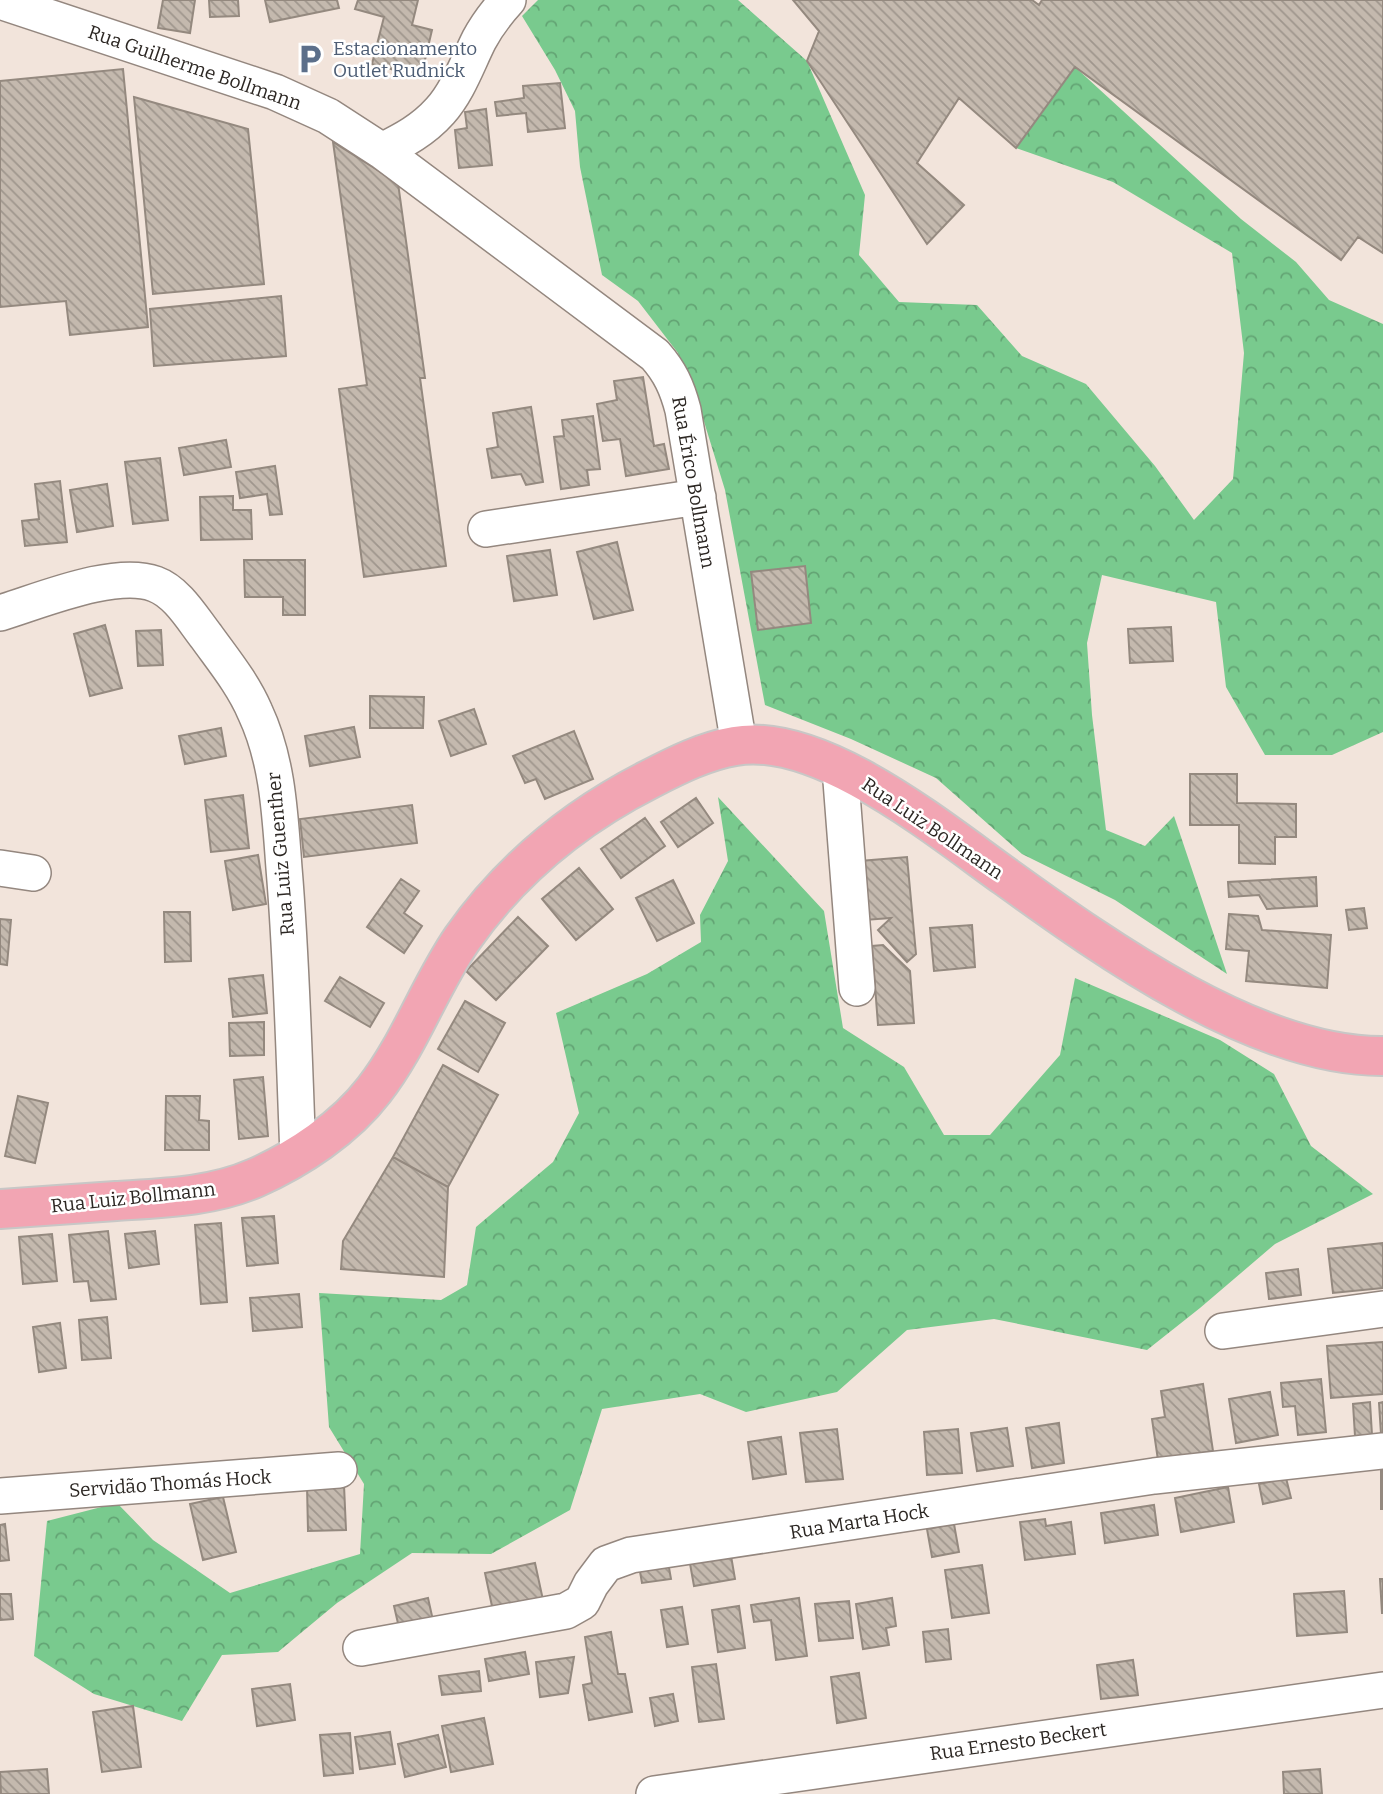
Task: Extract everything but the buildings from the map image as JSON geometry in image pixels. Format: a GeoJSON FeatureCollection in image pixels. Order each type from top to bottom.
{"type":"FeatureCollection","features":[{"type":"Feature","properties":{"kind":"main road","name":"Rua Luiz Bollmann"},"geometry":{"type":"LineString","coordinates":[[0,1209],[201,1194],[251,1179],[298,1155],[349,1115],[373,1091],[462,940],[519,870],[573,824],[608,802],[679,764],[738,745],[784,749],[840,768],[879,789],[1044,904],[1186,994],[1271,1034],[1310,1048],[1349,1056],[1383,1056]]}},
{"type":"Feature","properties":{"kind":"street"},"geometry":{"type":"LineString","coordinates":[[382,151],[409,138],[441,110],[458,85],[490,22],[508,0]]}},
{"type":"Feature","properties":{"kind":"street","name":"Rua Guilherme Bollmann"},"geometry":{"type":"LineString","coordinates":[[0,1],[69,12],[301,102],[382,151]]}},
{"type":"Feature","properties":{"kind":"street","name":"Rua Érico Bollmann"},"geometry":{"type":"LineString","coordinates":[[382,151],[654,355],[669,371],[677,389],[698,497],[738,745]]}},
{"type":"Feature","properties":{"kind":"street"},"geometry":{"type":"LineString","coordinates":[[486,529],[698,497]]}},
{"type":"Feature","properties":{"kind":"street","name":"Rua Luiz Guenther"},"geometry":{"type":"LineString","coordinates":[[0,613],[101,583],[120,580],[155,584],[168,591],[186,611],[237,678],[255,711],[271,760],[277,791],[287,904],[298,1155]]}},
{"type":"Feature","properties":{"kind":"street"},"geometry":{"type":"LineString","coordinates":[[840,768],[857,988]]}},
{"type":"Feature","properties":{"kind":"street"},"geometry":{"type":"LineString","coordinates":[[1223,1331],[1383,1309]]}},
{"type":"Feature","properties":{"kind":"street","name":"Rua Marta Hock"},"geometry":{"type":"LineString","coordinates":[[361,1648],[566,1611],[582,1602],[606,1564],[631,1555],[1154,1476],[1383,1451]]}},
{"type":"Feature","properties":{"kind":"street","name":"Servidão Thomás Hock"},"geometry":{"type":"LineString","coordinates":[[0,1496],[340,1471]]}},
{"type":"Feature","properties":{"kind":"street","name":"Rua Ernesto Beckert"},"geometry":{"type":"LineString","coordinates":[[654,1794],[1383,1690]]}},
{"type":"Feature","properties":{"kind":"green space"},"geometry":{"type":"Polygon","coordinates":[[[538,0],[738,0],[807,61],[865,195],[859,255],[899,302],[977,305],[1022,356],[1086,384],[1155,466],[1194,520],[1233,479],[1244,353],[1232,253],[1113,182],[1016,148],[1075,67],[1241,219],[1296,262],[1329,300],[1383,324],[1383,732],[1332,755],[1265,755],[1226,687],[1216,602],[1102,575],[1087,643],[1092,715],[1106,830],[1145,846],[1174,816],[1227,974],[1115,900],[1022,854],[936,778],[851,739],[765,705],[725,490],[702,415],[678,353],[638,301],[602,275],[580,167],[575,111],[555,70],[522,16],[538,0]]]}},
{"type":"Feature","properties":{"kind":"green space"},"geometry":{"type":"Polygon","coordinates":[[[718,797],[824,911],[843,1028],[904,1067],[944,1135],[990,1135],[1060,1055],[1075,978],[1220,1040],[1274,1074],[1311,1146],[1373,1194],[1275,1244],[1147,1350],[994,1319],[907,1330],[837,1392],[746,1412],[700,1394],[602,1409],[570,1510],[491,1554],[412,1553],[337,1603],[278,1652],[222,1655],[182,1721],[94,1694],[34,1656],[47,1521],[117,1503],[153,1540],[230,1593],[360,1554],[364,1484],[329,1427],[319,1293],[441,1300],[467,1285],[476,1227],[553,1162],[579,1113],[556,1013],[647,974],[701,942],[700,915],[728,861],[718,797]]]}},
{"type":"Feature","properties":{"kind":"place","name":"Estacionamento Outlet Rudnick"},"geometry":{"type":"Point","coordinates":[310,59]}}]}
